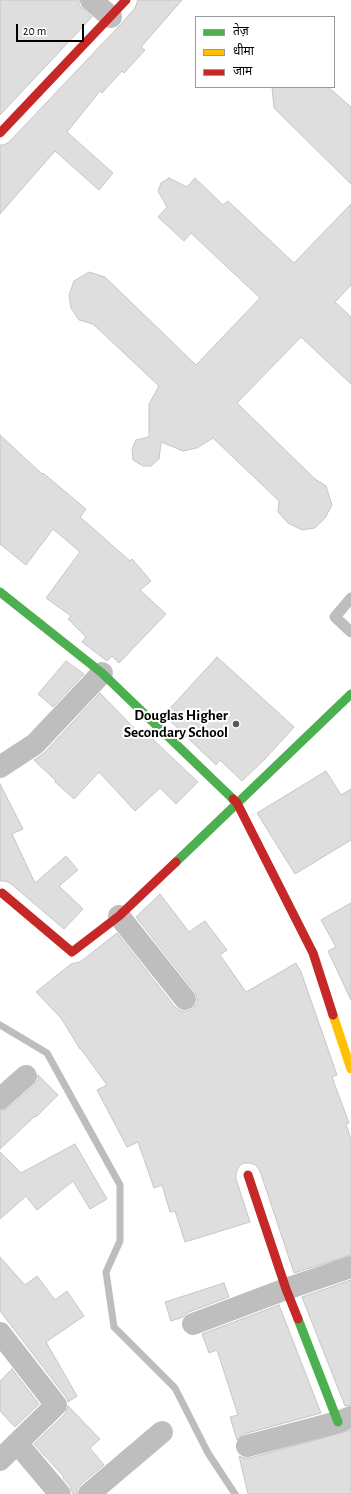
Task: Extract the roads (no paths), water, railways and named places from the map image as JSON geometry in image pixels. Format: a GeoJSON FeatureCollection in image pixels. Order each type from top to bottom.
{"type":"FeatureCollection","features":[{"type":"Feature","properties":{"kind":"street"},"geometry":{"type":"LineString","coordinates":[[91,0],[111,17]]}},
{"type":"Feature","properties":{"kind":"street"},"geometry":{"type":"LineString","coordinates":[[0,133],[126,0]]}},
{"type":"Feature","properties":{"kind":"street"},"geometry":{"type":"LineString","coordinates":[[0,592],[102,674],[237,803],[313,952],[351,1069]]}},
{"type":"Feature","properties":{"kind":"street"},"geometry":{"type":"LineString","coordinates":[[0,767],[36,744],[102,674]]}},
{"type":"Feature","properties":{"kind":"street"},"geometry":{"type":"LineString","coordinates":[[2,893],[72,952],[120,916],[351,694]]}},
{"type":"Feature","properties":{"kind":"street"},"geometry":{"type":"LineString","coordinates":[[120,916],[186,999]]}},
{"type":"Feature","properties":{"kind":"street"},"geometry":{"type":"LineString","coordinates":[[0,1099],[26,1076]]}},
{"type":"Feature","properties":{"kind":"street"},"geometry":{"type":"LineString","coordinates":[[246,1446],[344,1419],[286,1289],[248,1175]]}},
{"type":"Feature","properties":{"kind":"street"},"geometry":{"type":"LineString","coordinates":[[193,1324],[286,1289],[351,1267]]}},
{"type":"Feature","properties":{"kind":"street"},"geometry":{"type":"LineString","coordinates":[[0,1333],[56,1405],[0,1460]]}},
{"type":"Feature","properties":{"kind":"street"},"geometry":{"type":"LineString","coordinates":[[89,1494],[162,1432]]}},
{"type":"Feature","properties":{"kind":"street"},"geometry":{"type":"LineString","coordinates":[[17,1443],[60,1494]]}},
{"type":"Feature","properties":{"kind":"lane"},"geometry":{"type":"LineString","coordinates":[[351,598],[335,617],[351,632]]}},
{"type":"Feature","properties":{"kind":"waterway"},"geometry":{"type":"LineString","coordinates":[[0,1025],[47,1053],[120,1185],[120,1241],[106,1272],[114,1327],[175,1388],[208,1453],[235,1494]]}},
{"type":"Feature","properties":{"kind":"place","name":"Douglas Higher Secondary School"},"geometry":{"type":"Point","coordinates":[236,724]}}]}
